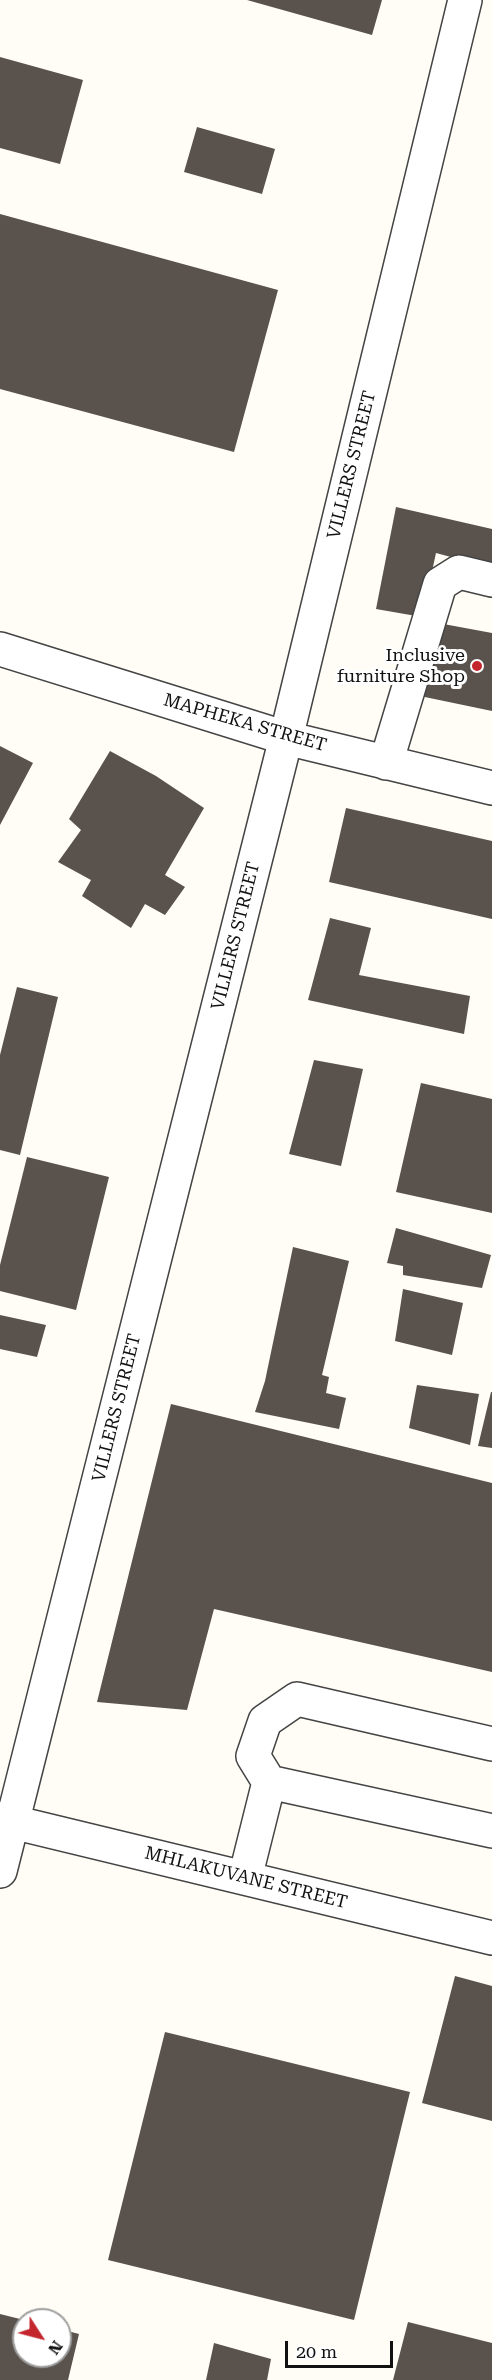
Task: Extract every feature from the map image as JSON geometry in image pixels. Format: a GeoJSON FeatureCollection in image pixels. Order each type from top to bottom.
{"type":"FeatureCollection","features":[{"type":"Feature","properties":{"kind":"street","name":"VILLERS STREET"},"geometry":{"type":"LineString","coordinates":[[0,1871],[6,1820],[286,738],[465,0]]}},
{"type":"Feature","properties":{"kind":"street"},"geometry":{"type":"LineString","coordinates":[[387,763],[441,584],[459,572],[492,580]]}},
{"type":"Feature","properties":{"kind":"street","name":"MAPHEKA STREET"},"geometry":{"type":"LineString","coordinates":[[0,649],[286,738],[492,788]]}},
{"type":"Feature","properties":{"kind":"street"},"geometry":{"type":"LineString","coordinates":[[246,1878],[269,1782],[253,1756],[265,1720],[297,1699],[492,1743]]}},
{"type":"Feature","properties":{"kind":"street"},"geometry":{"type":"LineString","coordinates":[[269,1782],[492,1831]]}},
{"type":"Feature","properties":{"kind":"street","name":"MHLAKUVANE STREET"},"geometry":{"type":"LineString","coordinates":[[6,1820],[492,1938]]}},
{"type":"Feature","properties":{"kind":"building"},"geometry":{"type":"Polygon","coordinates":[[[247,0],[382,0],[372,35],[247,0]]]}},
{"type":"Feature","properties":{"kind":"building"},"geometry":{"type":"Polygon","coordinates":[[[0,57],[83,80],[60,164],[0,148],[0,57]]]}},
{"type":"Feature","properties":{"kind":"building"},"geometry":{"type":"Polygon","coordinates":[[[197,127],[275,149],[262,194],[184,172],[197,127]]]}},
{"type":"Feature","properties":{"kind":"building"},"geometry":{"type":"Polygon","coordinates":[[[0,214],[278,290],[234,452],[0,389],[0,214]]]}},
{"type":"Feature","properties":{"kind":"building"},"geometry":{"type":"Polygon","coordinates":[[[396,507],[492,529],[492,568],[436,553],[422,617],[376,609],[396,507]]]}},
{"type":"Feature","properties":{"kind":"building"},"geometry":{"type":"Polygon","coordinates":[[[438,623],[492,633],[492,711],[420,696],[438,623]]]}},
{"type":"Feature","properties":{"kind":"building"},"geometry":{"type":"Polygon","coordinates":[[[0,746],[33,763],[0,825],[0,746]]]}},
{"type":"Feature","properties":{"kind":"building"},"geometry":{"type":"Polygon","coordinates":[[[110,751],[156,776],[204,808],[165,875],[185,887],[165,915],[145,904],[131,928],[82,896],[91,880],[58,862],[81,830],[69,819],[110,751]]]}},
{"type":"Feature","properties":{"kind":"building"},"geometry":{"type":"Polygon","coordinates":[[[346,808],[492,841],[492,919],[329,882],[346,808]]]}},
{"type":"Feature","properties":{"kind":"building"},"geometry":{"type":"Polygon","coordinates":[[[330,918],[371,928],[359,975],[470,996],[464,1034],[308,1000],[330,918]]]}},
{"type":"Feature","properties":{"kind":"building"},"geometry":{"type":"Polygon","coordinates":[[[17,987],[58,997],[20,1155],[0,1150],[0,1055],[17,987]]]}},
{"type":"Feature","properties":{"kind":"building"},"geometry":{"type":"Polygon","coordinates":[[[314,1060],[363,1069],[341,1166],[289,1154],[314,1060]]]}},
{"type":"Feature","properties":{"kind":"building"},"geometry":{"type":"Polygon","coordinates":[[[421,1083],[492,1099],[492,1213],[396,1192],[421,1083]]]}},
{"type":"Feature","properties":{"kind":"building"},"geometry":{"type":"Polygon","coordinates":[[[27,1157],[109,1177],[76,1310],[0,1291],[0,1265],[27,1157]]]}},
{"type":"Feature","properties":{"kind":"building"},"geometry":{"type":"Polygon","coordinates":[[[396,1228],[491,1255],[482,1288],[403,1275],[403,1266],[387,1263],[396,1228]]]}},
{"type":"Feature","properties":{"kind":"building"},"geometry":{"type":"Polygon","coordinates":[[[293,1247],[349,1261],[322,1375],[329,1377],[326,1393],[346,1398],[339,1429],[255,1412],[265,1381],[293,1247]]]}},
{"type":"Feature","properties":{"kind":"building"},"geometry":{"type":"Polygon","coordinates":[[[403,1289],[463,1303],[452,1355],[395,1341],[403,1289]]]}},
{"type":"Feature","properties":{"kind":"building"},"geometry":{"type":"Polygon","coordinates":[[[0,1315],[46,1325],[37,1357],[0,1349],[0,1315]]]}},
{"type":"Feature","properties":{"kind":"building"},"geometry":{"type":"Polygon","coordinates":[[[417,1385],[479,1394],[470,1445],[409,1428],[417,1385]]]}},
{"type":"Feature","properties":{"kind":"building"},"geometry":{"type":"Polygon","coordinates":[[[492,1392],[492,1448],[478,1446],[492,1392]]]}},
{"type":"Feature","properties":{"kind":"building"},"geometry":{"type":"Polygon","coordinates":[[[171,1404],[492,1483],[492,1672],[214,1609],[187,1710],[97,1702],[171,1404]]]}},
{"type":"Feature","properties":{"kind":"building"},"geometry":{"type":"Polygon","coordinates":[[[455,1976],[492,1986],[492,2121],[422,2103],[455,1976]]]}},
{"type":"Feature","properties":{"kind":"building"},"geometry":{"type":"Polygon","coordinates":[[[165,2032],[410,2092],[354,2320],[108,2260],[165,2032]]]}},
{"type":"Feature","properties":{"kind":"building"},"geometry":{"type":"Polygon","coordinates":[[[0,2314],[12,2317],[12,2368],[71,2368],[68,2380],[0,2380],[0,2314]]]}},
{"type":"Feature","properties":{"kind":"building"},"geometry":{"type":"Polygon","coordinates":[[[408,2322],[492,2343],[492,2380],[393,2380],[408,2322]]]}},
{"type":"Feature","properties":{"kind":"building"},"geometry":{"type":"Polygon","coordinates":[[[72,2332],[79,2334],[72,2363],[72,2332]]]}},
{"type":"Feature","properties":{"kind":"building"},"geometry":{"type":"Polygon","coordinates":[[[214,2343],[271,2359],[267,2380],[206,2380],[214,2343]]]}},
{"type":"Feature","properties":{"kind":"place","name":"Inclusive furniture Shop"},"geometry":{"type":"Point","coordinates":[477,666]}}]}
